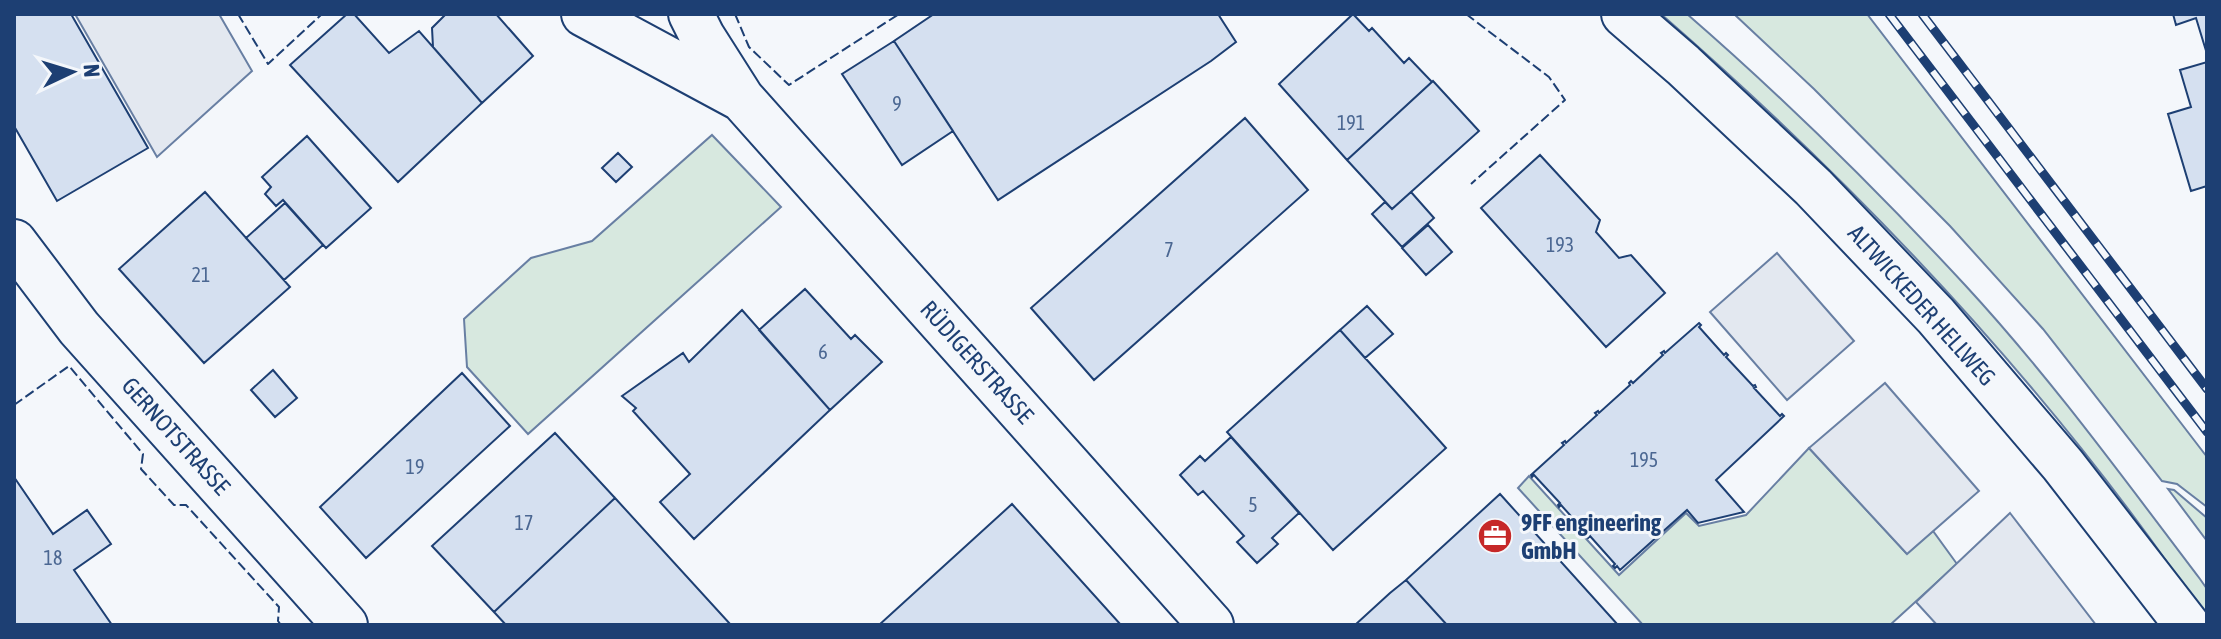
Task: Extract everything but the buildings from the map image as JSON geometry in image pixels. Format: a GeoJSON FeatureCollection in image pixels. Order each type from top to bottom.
{"type":"FeatureCollection","features":[{"type":"Feature","properties":{"kind":"street","name":"RÜDIGERSTRASSE"},"geometry":{"type":"LineString","coordinates":[[584,14],[742,99]]}},
{"type":"Feature","properties":{"kind":"street","name":"RÜDIGERSTRASSE"},"geometry":{"type":"LineString","coordinates":[[691,14],[742,99],[1211,625]]}},
{"type":"Feature","properties":{"kind":"street","name":"ALTWICKEDER HELLWEG"},"geometry":{"type":"LineString","coordinates":[[1624,14],[1813,187],[1936,316],[2063,465],[2187,625]]}},
{"type":"Feature","properties":{"kind":"street","name":"GERNOTSTRASSE"},"geometry":{"type":"LineString","coordinates":[[14,242],[79,328],[345,625]]}},
{"type":"Feature","properties":{"kind":"shaded area"},"geometry":{"type":"Polygon","coordinates":[[[75,14],[219,14],[252,71],[157,157],[75,14]]]}},
{"type":"Feature","properties":{"kind":"shaded area"},"geometry":{"type":"Polygon","coordinates":[[[1661,14],[1687,14],[1723,46],[1830,146],[1965,285],[2057,392],[2200,579],[2207,589],[2207,620],[2086,455],[1954,299],[1811,152],[1661,14]]]}},
{"type":"Feature","properties":{"kind":"shaded area"},"geometry":{"type":"Polygon","coordinates":[[[1734,14],[1867,14],[2207,457],[2207,507],[2177,484],[2162,481],[2043,329],[1950,226],[1814,89],[1734,14]]]}},
{"type":"Feature","properties":{"kind":"shaded area"},"geometry":{"type":"Polygon","coordinates":[[[712,135],[781,207],[528,434],[467,367],[464,319],[531,258],[592,241],[712,135]]]}},
{"type":"Feature","properties":{"kind":"shaded area"},"geometry":{"type":"Polygon","coordinates":[[[1777,253],[1854,341],[1787,400],[1710,312],[1777,253]]]}},
{"type":"Feature","properties":{"kind":"shaded area"},"geometry":{"type":"Polygon","coordinates":[[[1885,383],[1979,491],[1907,554],[1809,448],[1885,383]]]}},
{"type":"Feature","properties":{"kind":"shaded area"},"geometry":{"type":"Polygon","coordinates":[[[1809,448],[1906,553],[1933,531],[1957,564],[1890,625],[1643,625],[1518,488],[1529,476],[1619,575],[1686,513],[1699,526],[1746,515],[1809,448]]]}},
{"type":"Feature","properties":{"kind":"shaded area"},"geometry":{"type":"Polygon","coordinates":[[[2168,489],[2174,490],[2207,518],[2207,541],[2168,489]]]}},
{"type":"Feature","properties":{"kind":"shaded area"},"geometry":{"type":"Polygon","coordinates":[[[2010,513],[2096,625],[1937,625],[1916,602],[2010,513]]]}},
{"type":"Feature","properties":{"kind":"railway"},"geometry":{"type":"LineString","coordinates":[[1889,14],[2207,432]]}},
{"type":"Feature","properties":{"kind":"railway"},"geometry":{"type":"LineString","coordinates":[[1922,14],[2207,389]]}},
{"type":"Feature","properties":{"kind":"fence"},"geometry":{"type":"LineString","coordinates":[[238,14],[268,64],[322,14]]}},
{"type":"Feature","properties":{"kind":"fence"},"geometry":{"type":"LineString","coordinates":[[735,14],[749,47],[789,85],[899,14]]}},
{"type":"Feature","properties":{"kind":"fence"},"geometry":{"type":"LineString","coordinates":[[1466,14],[1549,77],[1565,100],[1471,184]]}},
{"type":"Feature","properties":{"kind":"fence"},"geometry":{"type":"LineString","coordinates":[[14,405],[69,366],[143,454],[141,469],[174,505],[186,505],[279,607],[278,621],[281,625]]}},
{"type":"Feature","properties":{"kind":"place","name":"9FF engineering GmbH"},"geometry":{"type":"Point","coordinates":[1495,536]}}]}
